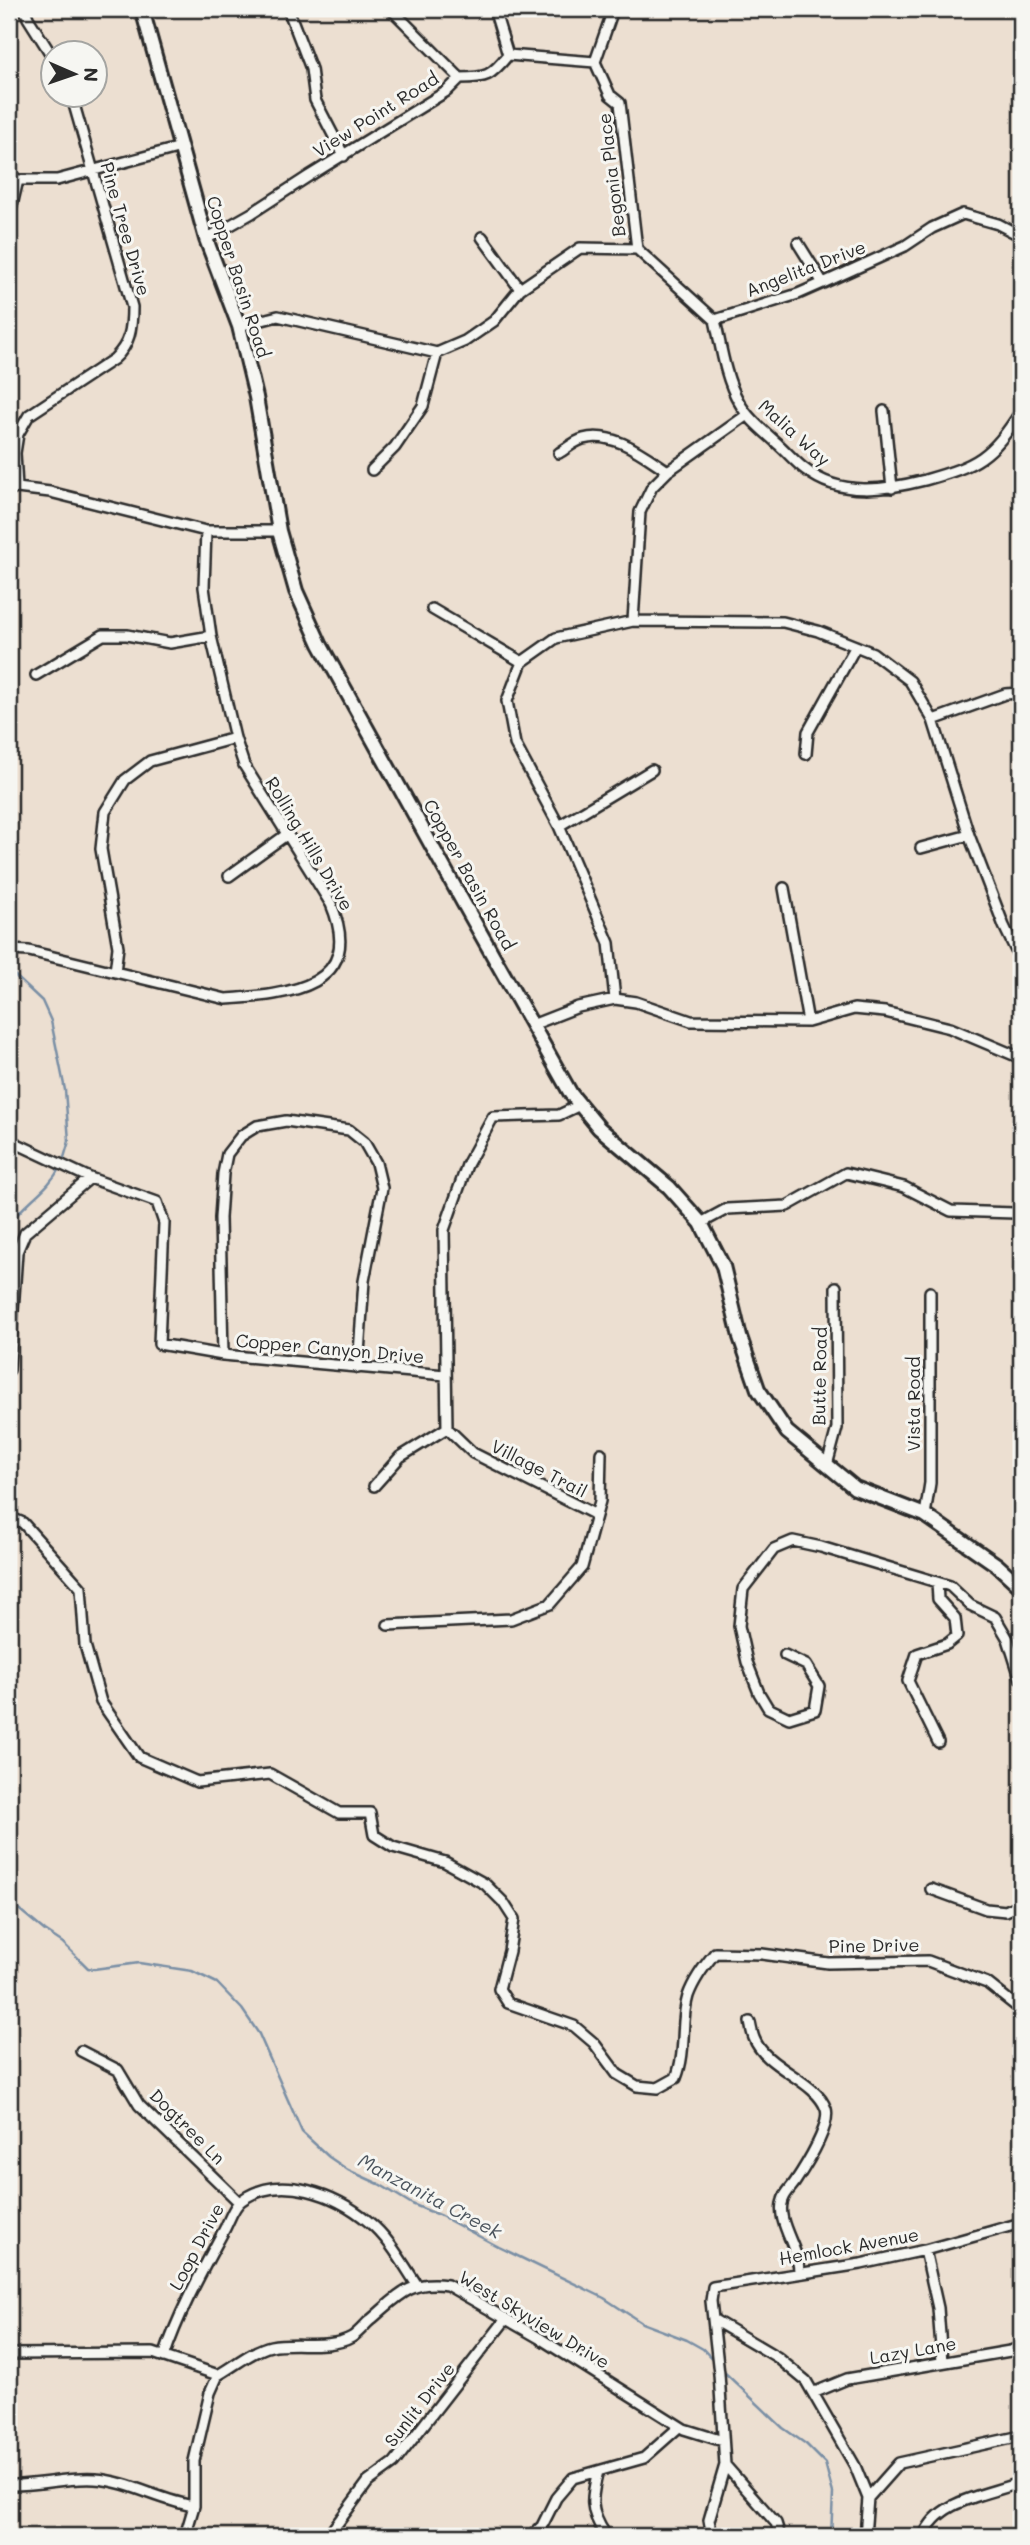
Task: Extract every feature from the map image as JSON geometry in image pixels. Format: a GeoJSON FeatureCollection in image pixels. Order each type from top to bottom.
{"type":"FeatureCollection","features":[{"type":"Feature","properties":{"kind":"street"},"geometry":{"type":"LineString","coordinates":[[25,9],[41,38]]}},
{"type":"Feature","properties":{"kind":"street","name":"Copper Basin Road"},"geometry":{"type":"LineString","coordinates":[[142,9],[206,239],[239,326],[256,397],[279,531],[291,576],[320,644],[562,1080],[599,1128],[669,1187],[701,1223],[723,1266],[740,1337],[758,1390],[787,1432],[855,1488],[925,1515],[997,1565],[1021,1587]]}},
{"type":"Feature","properties":{"kind":"street"},"geometry":{"type":"LineString","coordinates":[[288,9],[310,69],[315,100],[344,156]]}},
{"type":"Feature","properties":{"kind":"street"},"geometry":{"type":"LineString","coordinates":[[391,9],[460,78]]}},
{"type":"Feature","properties":{"kind":"street"},"geometry":{"type":"LineString","coordinates":[[494,9],[508,55],[595,62],[612,13],[608,9]]}},
{"type":"Feature","properties":{"kind":"street","name":"View Point Road"},"geometry":{"type":"LineString","coordinates":[[206,239],[252,214],[447,91],[460,78],[479,78],[493,74],[508,55]]}},
{"type":"Feature","properties":{"kind":"street","name":"Begonia Place"},"geometry":{"type":"LineString","coordinates":[[595,62],[610,95],[620,103],[637,249]]}},
{"type":"Feature","properties":{"kind":"street","name":"Pine Tree Drive"},"geometry":{"type":"LineString","coordinates":[[13,489],[18,434],[29,415],[114,359],[125,348],[132,329],[132,307],[75,108]]}},
{"type":"Feature","properties":{"kind":"street"},"geometry":{"type":"LineString","coordinates":[[9,174],[18,180],[57,180],[181,147]]}},
{"type":"Feature","properties":{"kind":"street"},"geometry":{"type":"LineString","coordinates":[[9,218],[18,180]]}},
{"type":"Feature","properties":{"kind":"street","name":"Angelita Drive"},"geometry":{"type":"LineString","coordinates":[[715,320],[798,294],[905,246],[932,228],[963,214],[998,224],[1021,236]]}},
{"type":"Feature","properties":{"kind":"street"},"geometry":{"type":"LineString","coordinates":[[482,237],[520,289]]}},
{"type":"Feature","properties":{"kind":"street"},"geometry":{"type":"LineString","coordinates":[[798,243],[823,283]]}},
{"type":"Feature","properties":{"kind":"street"},"geometry":{"type":"LineString","coordinates":[[239,326],[278,316],[437,353],[465,341],[494,321],[520,289],[580,248],[637,249],[715,320]]}},
{"type":"Feature","properties":{"kind":"street","name":"Malia Way"},"geometry":{"type":"LineString","coordinates":[[715,320],[722,355],[737,400],[747,415],[807,471],[827,483],[861,489],[892,488],[976,463],[1006,435],[1021,411]]}},
{"type":"Feature","properties":{"kind":"street"},"geometry":{"type":"LineString","coordinates":[[372,470],[395,447],[423,407],[437,353]]}},
{"type":"Feature","properties":{"kind":"street"},"geometry":{"type":"LineString","coordinates":[[884,411],[892,488]]}},
{"type":"Feature","properties":{"kind":"street"},"geometry":{"type":"LineString","coordinates":[[633,621],[640,512],[652,487],[668,471],[747,415]]}},
{"type":"Feature","properties":{"kind":"street"},"geometry":{"type":"LineString","coordinates":[[559,453],[583,439],[607,438],[640,452],[668,471]]}},
{"type":"Feature","properties":{"kind":"street"},"geometry":{"type":"LineString","coordinates":[[13,489],[50,492],[206,531],[279,531]]}},
{"type":"Feature","properties":{"kind":"street","name":"Rolling Hills Drive"},"geometry":{"type":"LineString","coordinates":[[9,950],[29,951],[226,999],[246,998],[309,986],[329,973],[340,952],[340,925],[331,904],[244,765],[235,738],[211,636],[204,587],[206,531]]}},
{"type":"Feature","properties":{"kind":"street"},"geometry":{"type":"LineString","coordinates":[[432,609],[522,662]]}},
{"type":"Feature","properties":{"kind":"street"},"geometry":{"type":"LineString","coordinates":[[615,999],[609,943],[559,826],[515,744],[507,701],[522,662],[556,638],[633,621],[783,622],[818,631],[873,653],[910,681],[933,720],[969,835],[1004,926],[1021,961]]}},
{"type":"Feature","properties":{"kind":"street"},"geometry":{"type":"LineString","coordinates":[[36,676],[103,635],[127,635],[170,643],[211,636]]}},
{"type":"Feature","properties":{"kind":"street"},"geometry":{"type":"LineString","coordinates":[[806,754],[808,732],[856,646]]}},
{"type":"Feature","properties":{"kind":"street"},"geometry":{"type":"LineString","coordinates":[[933,720],[1005,694],[1021,693]]}},
{"type":"Feature","properties":{"kind":"street"},"geometry":{"type":"LineString","coordinates":[[115,972],[118,947],[101,849],[105,812],[124,780],[150,761],[235,738]]}},
{"type":"Feature","properties":{"kind":"street"},"geometry":{"type":"LineString","coordinates":[[559,826],[652,770]]}},
{"type":"Feature","properties":{"kind":"street"},"geometry":{"type":"LineString","coordinates":[[229,876],[286,835]]}},
{"type":"Feature","properties":{"kind":"street"},"geometry":{"type":"LineString","coordinates":[[922,848],[969,835]]}},
{"type":"Feature","properties":{"kind":"street"},"geometry":{"type":"LineString","coordinates":[[784,888],[808,1022]]}},
{"type":"Feature","properties":{"kind":"street"},"geometry":{"type":"LineString","coordinates":[[532,1025],[578,1007],[615,999],[636,1002],[691,1021],[808,1022],[854,1009],[950,1028],[1021,1058]]}},
{"type":"Feature","properties":{"kind":"street","name":"Copper Canyon Drive"},"geometry":{"type":"LineString","coordinates":[[9,1140],[90,1178],[157,1202],[164,1223],[159,1344],[223,1356],[445,1375],[444,1230],[467,1165],[493,1117],[559,1115],[580,1105]]}},
{"type":"Feature","properties":{"kind":"street"},"geometry":{"type":"LineString","coordinates":[[223,1356],[220,1218],[227,1154],[241,1136],[257,1126],[286,1121],[349,1130],[365,1142],[376,1163],[382,1188],[365,1281],[358,1368]]}},
{"type":"Feature","properties":{"kind":"street"},"geometry":{"type":"LineString","coordinates":[[701,1223],[727,1209],[787,1206],[846,1173],[904,1187],[951,1212],[1015,1213],[1021,1216]]}},
{"type":"Feature","properties":{"kind":"street"},"geometry":{"type":"LineString","coordinates":[[9,1370],[17,1252],[25,1233],[90,1178]]}},
{"type":"Feature","properties":{"kind":"street","name":"Butte Road"},"geometry":{"type":"LineString","coordinates":[[827,1465],[836,1427],[836,1287]]}},
{"type":"Feature","properties":{"kind":"street","name":"Vista Road"},"geometry":{"type":"LineString","coordinates":[[925,1515],[930,1483],[930,1292]]}},
{"type":"Feature","properties":{"kind":"street"},"geometry":{"type":"LineString","coordinates":[[374,1486],[400,1457],[447,1428],[445,1375]]}},
{"type":"Feature","properties":{"kind":"street","name":"Village Trail"},"geometry":{"type":"LineString","coordinates":[[447,1428],[473,1453],[596,1515]]}},
{"type":"Feature","properties":{"kind":"street"},"geometry":{"type":"LineString","coordinates":[[388,1625],[511,1619],[550,1604],[582,1567],[600,1501],[601,1453]]}},
{"type":"Feature","properties":{"kind":"street","name":"Pine Drive"},"geometry":{"type":"LineString","coordinates":[[9,1517],[23,1523],[82,1588],[85,1645],[101,1702],[139,1757],[197,1782],[270,1774],[339,1813],[370,1813],[374,1835],[393,1847],[445,1862],[485,1884],[503,1902],[513,1919],[509,1951],[499,1989],[508,2003],[574,2026],[594,2043],[617,2074],[637,2087],[658,2088],[676,2078],[682,2064],[688,1997],[698,1975],[715,1953],[762,1954],[828,1963],[929,1961],[987,1983],[1021,2010]]}},
{"type":"Feature","properties":{"kind":"street"},"geometry":{"type":"LineString","coordinates":[[785,1655],[806,1665],[819,1686],[815,1710],[789,1718],[768,1708],[759,1693],[747,1662],[739,1626],[743,1589],[774,1549],[793,1541],[920,1575],[950,1586],[970,1605],[995,1617],[1008,1639],[1021,1680]]}},
{"type":"Feature","properties":{"kind":"street"},"geometry":{"type":"LineString","coordinates":[[937,1583],[938,1599],[955,1618],[957,1636],[947,1644],[916,1654],[908,1681],[938,1742]]}},
{"type":"Feature","properties":{"kind":"street"},"geometry":{"type":"LineString","coordinates":[[931,1889],[986,1909],[1006,1911],[1021,1903]]}},
{"type":"Feature","properties":{"kind":"street"},"geometry":{"type":"LineString","coordinates":[[750,2022],[754,2040],[765,2054],[811,2091],[827,2112],[827,2124],[796,2181],[783,2199],[781,2207],[799,2260],[799,2272]]}},
{"type":"Feature","properties":{"kind":"street","name":"Dogtree Ln"},"geometry":{"type":"LineString","coordinates":[[81,2051],[118,2070],[139,2105],[239,2202]]}},
{"type":"Feature","properties":{"kind":"street","name":"Loop Drive"},"geometry":{"type":"LineString","coordinates":[[164,2357],[176,2322],[239,2202],[262,2189],[280,2186],[310,2192],[340,2203],[370,2222],[398,2255],[417,2285]]}},
{"type":"Feature","properties":{"kind":"street","name":"Hemlock Avenue"},"geometry":{"type":"LineString","coordinates":[[714,2320],[711,2301],[713,2287],[861,2264],[1021,2223]]}},
{"type":"Feature","properties":{"kind":"street"},"geometry":{"type":"LineString","coordinates":[[925,2249],[938,2308],[942,2362]]}},
{"type":"Feature","properties":{"kind":"street"},"geometry":{"type":"LineString","coordinates":[[185,2536],[194,2505],[194,2461],[218,2375],[268,2347],[331,2342],[351,2337],[409,2288],[417,2285]]}},
{"type":"Feature","properties":{"kind":"street","name":"West Skyview Drive"},"geometry":{"type":"LineString","coordinates":[[417,2285],[447,2285],[679,2427],[723,2441]]}},
{"type":"Feature","properties":{"kind":"street","name":"Sunlit Drive"},"geometry":{"type":"LineString","coordinates":[[328,2536],[368,2482],[394,2463],[506,2319]]}},
{"type":"Feature","properties":{"kind":"street"},"geometry":{"type":"LineString","coordinates":[[714,2320],[777,2357],[806,2381],[855,2466],[867,2498],[865,2536]]}},
{"type":"Feature","properties":{"kind":"street"},"geometry":{"type":"LineString","coordinates":[[712,2536],[709,2520],[725,2465],[714,2320]]}},
{"type":"Feature","properties":{"kind":"street","name":"Lazy Lane"},"geometry":{"type":"LineString","coordinates":[[813,2393],[847,2379],[1021,2347]]}},
{"type":"Feature","properties":{"kind":"street"},"geometry":{"type":"LineString","coordinates":[[9,2354],[153,2353],[218,2375]]}},
{"type":"Feature","properties":{"kind":"street"},"geometry":{"type":"LineString","coordinates":[[532,2536],[542,2526],[556,2498],[573,2479],[644,2458],[679,2427]]}},
{"type":"Feature","properties":{"kind":"street"},"geometry":{"type":"LineString","coordinates":[[867,2498],[899,2463],[1021,2436]]}},
{"type":"Feature","properties":{"kind":"street"},"geometry":{"type":"LineString","coordinates":[[725,2465],[776,2523],[780,2536]]}},
{"type":"Feature","properties":{"kind":"street"},"geometry":{"type":"LineString","coordinates":[[598,2471],[592,2507],[595,2520],[604,2535]]}},
{"type":"Feature","properties":{"kind":"street"},"geometry":{"type":"LineString","coordinates":[[9,2485],[97,2479],[133,2487],[176,2503],[194,2505]]}},
{"type":"Feature","properties":{"kind":"street"},"geometry":{"type":"LineString","coordinates":[[924,2536],[929,2523],[942,2510],[1021,2482]]}},
{"type":"Feature","properties":{"kind":"waterway","name":"Manzanita Creek"},"geometry":{"type":"LineString","coordinates":[[9,970],[42,1001],[51,1021],[65,1090],[69,1141],[63,1161]]}},
{"type":"Feature","properties":{"kind":"waterway","name":"Manzanita Creek"},"geometry":{"type":"LineString","coordinates":[[9,1225],[49,1183],[60,1167]]}},
{"type":"Feature","properties":{"kind":"waterway","name":"Manzanita Creek"},"geometry":{"type":"LineString","coordinates":[[9,1901],[63,1943],[88,1968],[139,1963],[192,1971],[217,1983],[242,2009],[259,2034],[302,2132],[329,2157],[412,2204],[604,2298],[642,2323],[687,2340],[703,2349],[714,2361]]}},
{"type":"Feature","properties":{"kind":"waterway","name":"Manzanita Creek"},"geometry":{"type":"LineString","coordinates":[[721,2369],[783,2428],[806,2444],[825,2463],[833,2493],[831,2536]]}}]}
